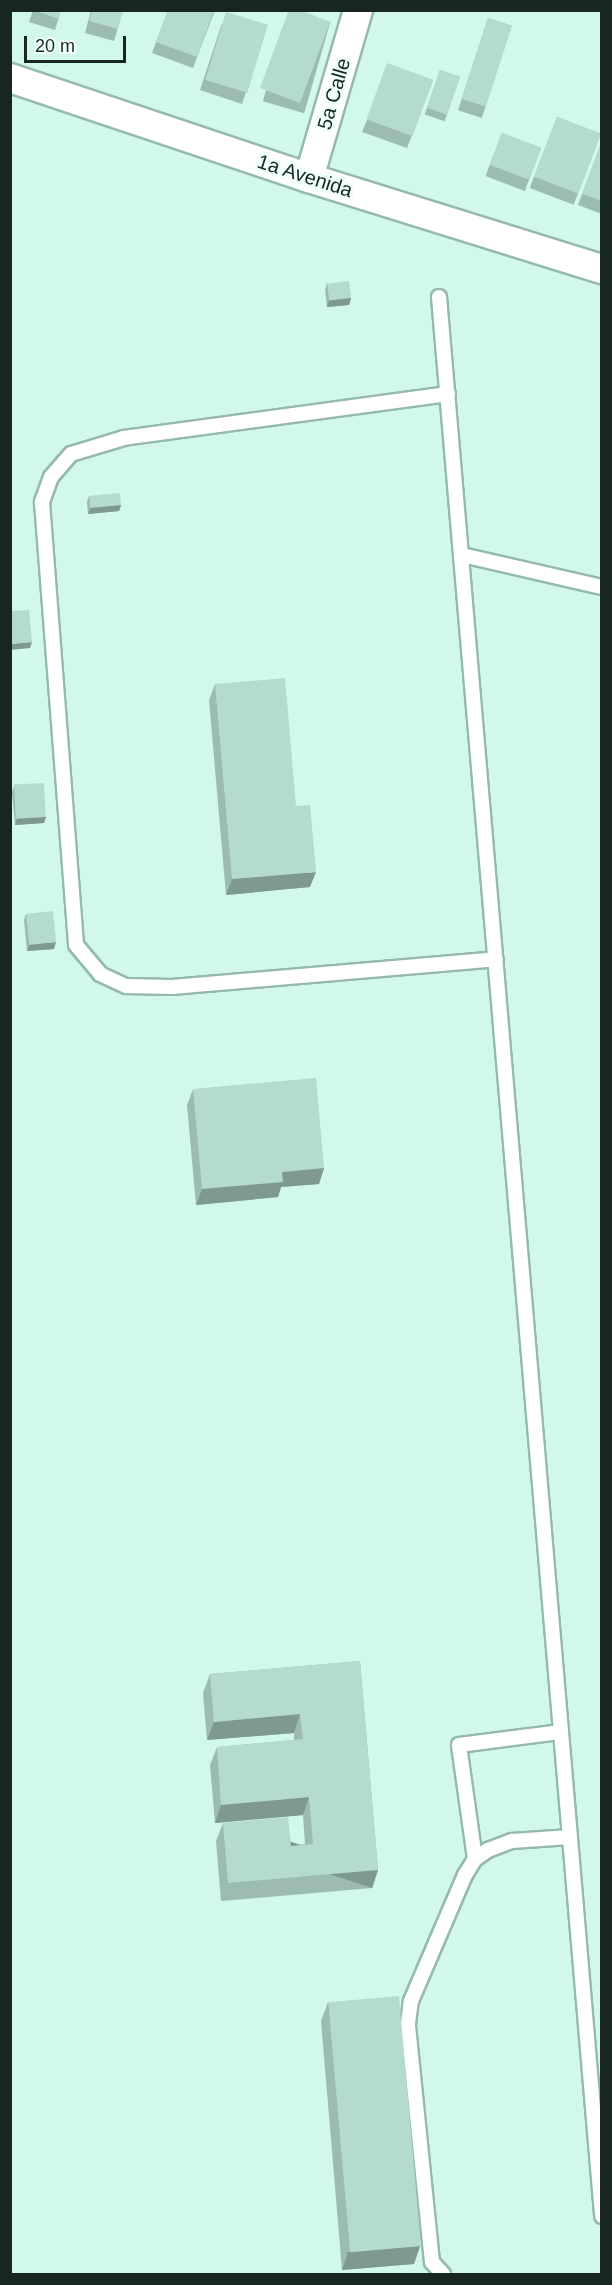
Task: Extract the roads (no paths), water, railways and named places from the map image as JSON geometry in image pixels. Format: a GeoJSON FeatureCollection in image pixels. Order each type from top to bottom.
{"type":"FeatureCollection","features":[{"type":"Feature","properties":{"kind":"street","name":"5a Calle"},"geometry":{"type":"LineString","coordinates":[[309,178],[358,10]]}},
{"type":"Feature","properties":{"kind":"street","name":"1a Avenida"},"geometry":{"type":"LineString","coordinates":[[10,78],[309,178],[602,269]]}},
{"type":"Feature","properties":{"kind":"lane"},"geometry":{"type":"LineString","coordinates":[[440,297],[570,1837],[598,2131],[602,2216]]}},
{"type":"Feature","properties":{"kind":"lane"},"geometry":{"type":"LineString","coordinates":[[448,394],[124,438],[71,454],[51,477],[42,502],[76,945],[100,974],[126,986],[172,987],[496,958]]}},
{"type":"Feature","properties":{"kind":"lane"},"geometry":{"type":"LineString","coordinates":[[462,555],[602,587]]}},
{"type":"Feature","properties":{"kind":"lane"},"geometry":{"type":"LineString","coordinates":[[475,1859],[459,1745],[561,1732]]}},
{"type":"Feature","properties":{"kind":"lane"},"geometry":{"type":"LineString","coordinates":[[443,2274],[432,2262],[408,2024],[411,2001],[465,1875],[475,1859],[488,1850],[512,1841],[570,1837]]}}]}
